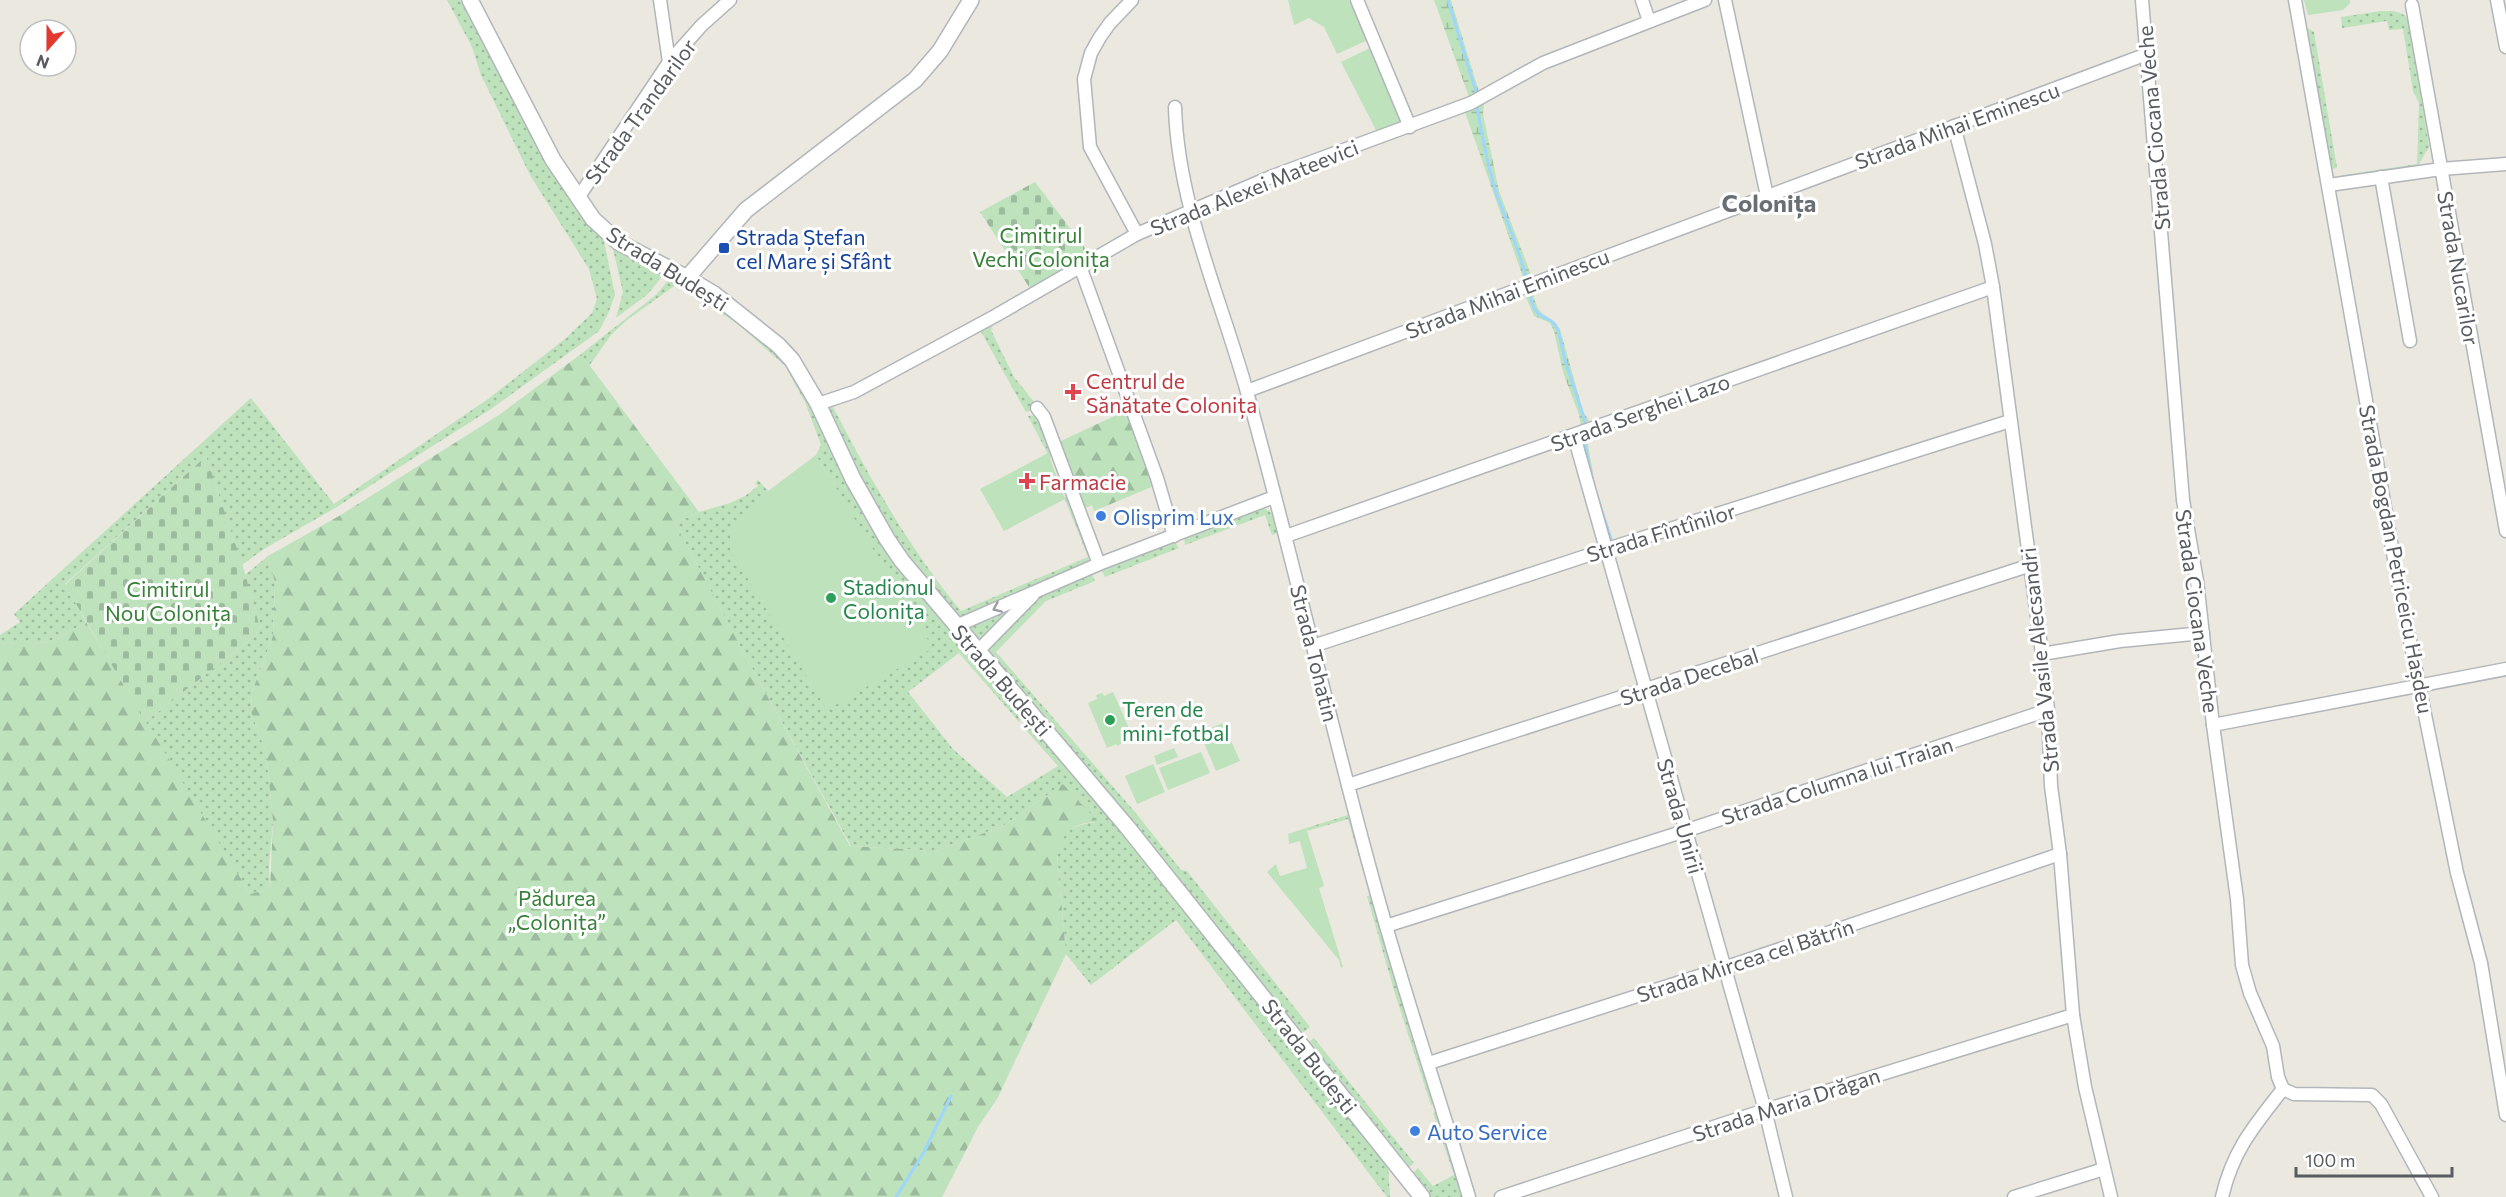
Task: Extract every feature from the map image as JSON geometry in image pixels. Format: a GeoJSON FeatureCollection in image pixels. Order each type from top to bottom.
{"type":"FeatureCollection","features":[{"type":"Feature","properties":{"kind":"street","name":"Strada Budești"},"geometry":{"type":"LineString","coordinates":[[470,0],[553,160],[593,219],[618,242],[687,278],[746,317],[778,345],[805,378],[853,479],[886,539],[956,626],[1128,828],[1422,1197]]}},
{"type":"Feature","properties":{"kind":"street"},"geometry":{"type":"LineString","coordinates":[[660,0],[669,62]]}},
{"type":"Feature","properties":{"kind":"street","name":"Strada Trandarilor"},"geometry":{"type":"LineString","coordinates":[[578,198],[669,62],[702,25],[730,0]]}},
{"type":"Feature","properties":{"kind":"street"},"geometry":{"type":"LineString","coordinates":[[687,278],[746,210],[915,80],[940,51],[971,0]]}},
{"type":"Feature","properties":{"kind":"street"},"geometry":{"type":"LineString","coordinates":[[1132,0],[1100,37],[1091,53],[1084,79],[1090,147],[1137,234]]}},
{"type":"Feature","properties":{"kind":"street"},"geometry":{"type":"LineString","coordinates":[[1357,0],[1410,127]]}},
{"type":"Feature","properties":{"kind":"street"},"geometry":{"type":"LineString","coordinates":[[1642,0],[1649,21]]}},
{"type":"Feature","properties":{"kind":"street","name":"Strada Alexei Mateevici"},"geometry":{"type":"LineString","coordinates":[[818,404],[854,392],[995,316],[1137,234],[1191,209],[1293,168],[1471,103],[1543,63],[1705,0]]}},
{"type":"Feature","properties":{"kind":"street"},"geometry":{"type":"LineString","coordinates":[[1725,0],[1767,195]]}},
{"type":"Feature","properties":{"kind":"street","name":"Strada Ciocana Veche"},"geometry":{"type":"LineString","coordinates":[[2142,0],[2183,500],[2197,581],[2213,725],[2237,899],[2242,965],[2250,993],[2273,1046],[2278,1077],[2283,1089]]}},
{"type":"Feature","properties":{"kind":"street","name":"Strada Bogdan Petriceicu Hașdeu"},"geometry":{"type":"LineString","coordinates":[[2295,0],[2398,581],[2457,873],[2481,963],[2506,1115]]}},
{"type":"Feature","properties":{"kind":"street"},"geometry":{"type":"LineString","coordinates":[[2498,0],[2506,47]]}},
{"type":"Feature","properties":{"kind":"street","name":"Strada Nucarilor"},"geometry":{"type":"LineString","coordinates":[[2412,5],[2506,531]]}},
{"type":"Feature","properties":{"kind":"street","name":"Strada Mihai Eminescu"},"geometry":{"type":"LineString","coordinates":[[1247,391],[2147,54]]}},
{"type":"Feature","properties":{"kind":"street","name":"Strada Tohatin"},"geometry":{"type":"LineString","coordinates":[[1175,107],[1176,132],[1194,225],[1247,391],[1386,926],[1469,1197]]}},
{"type":"Feature","properties":{"kind":"street","name":"Strada Vasile Alecsandri"},"geometry":{"type":"LineString","coordinates":[[1954,126],[1985,244],[1993,287],[2042,654],[2048,710],[2051,786],[2060,854],[2073,1015],[2085,1087],[2111,1197]]}},
{"type":"Feature","properties":{"kind":"street"},"geometry":{"type":"LineString","coordinates":[[2329,185],[2441,169],[2506,164]]}},
{"type":"Feature","properties":{"kind":"street"},"geometry":{"type":"LineString","coordinates":[[2381,177],[2410,341]]}},
{"type":"Feature","properties":{"kind":"street"},"geometry":{"type":"LineString","coordinates":[[1080,266],[1157,478],[1174,536]]}},
{"type":"Feature","properties":{"kind":"street","name":"Strada Serghei Lazo"},"geometry":{"type":"LineString","coordinates":[[1286,537],[1993,287]]}},
{"type":"Feature","properties":{"kind":"street"},"geometry":{"type":"LineString","coordinates":[[1037,408],[1044,417],[1099,564]]}},
{"type":"Feature","properties":{"kind":"street","name":"Strada Fîntînilor"},"geometry":{"type":"LineString","coordinates":[[1313,646],[1607,549],[2010,421]]}},
{"type":"Feature","properties":{"kind":"street","name":"Strada Unirii"},"geometry":{"type":"LineString","coordinates":[[1574,436],[1765,1110],[1786,1197]]}},
{"type":"Feature","properties":{"kind":"street"},"geometry":{"type":"LineString","coordinates":[[956,626],[1099,564],[1274,496]]}},
{"type":"Feature","properties":{"kind":"street","name":"Strada Decebal"},"geometry":{"type":"LineString","coordinates":[[1348,785],[2031,565]]}},
{"type":"Feature","properties":{"kind":"street"},"geometry":{"type":"LineString","coordinates":[[978,651],[1038,590]]}},
{"type":"Feature","properties":{"kind":"street"},"geometry":{"type":"LineString","coordinates":[[2042,654],[2120,641],[2203,633]]}},
{"type":"Feature","properties":{"kind":"street"},"geometry":{"type":"LineString","coordinates":[[2213,725],[2506,669]]}},
{"type":"Feature","properties":{"kind":"street","name":"Strada Columna lui Traian"},"geometry":{"type":"LineString","coordinates":[[1386,926],[1685,831],[2048,710]]}},
{"type":"Feature","properties":{"kind":"street","name":"Strada Mircea cel Bătrîn"},"geometry":{"type":"LineString","coordinates":[[1429,1063],[1724,968],[2060,854]]}},
{"type":"Feature","properties":{"kind":"street","name":"Strada Maria Drăgan"},"geometry":{"type":"LineString","coordinates":[[1501,1197],[1765,1110],[2073,1015]]}},
{"type":"Feature","properties":{"kind":"street"},"geometry":{"type":"LineString","coordinates":[[2222,1197],[2228,1170],[2238,1151],[2283,1089],[2294,1094],[2372,1095],[2381,1104],[2432,1197]]}},
{"type":"Feature","properties":{"kind":"street"},"geometry":{"type":"LineString","coordinates":[[2014,1197],[2104,1169]]}},
{"type":"Feature","properties":{"kind":"green space"},"geometry":{"type":"Polygon","coordinates":[[[447,0],[460,0],[541,151],[574,205],[604,241],[615,295],[599,331],[491,409],[335,508],[264,549],[242,565],[206,456],[65,584],[86,622],[46,642],[0,643],[0,635],[20,622],[14,614],[251,398],[334,504],[488,399],[565,339],[592,313],[597,299],[589,269],[530,175],[481,75],[472,47],[447,0]]]}},
{"type":"Feature","properties":{"kind":"green space"},"geometry":{"type":"Polygon","coordinates":[[[1288,0],[1349,0],[1368,40],[1337,54],[1324,27],[1309,18],[1294,25],[1288,0]]]}},
{"type":"Feature","properties":{"kind":"green space"},"geometry":{"type":"Polygon","coordinates":[[[1434,0],[1451,0],[1479,92],[1469,97],[1434,0]]]}},
{"type":"Feature","properties":{"kind":"green space"},"geometry":{"type":"Polygon","coordinates":[[[2304,0],[2350,0],[2350,3],[2343,10],[2308,15],[2304,0]]]}},
{"type":"Feature","properties":{"kind":"green space"},"geometry":{"type":"Polygon","coordinates":[[[2381,11],[2400,13],[2409,20],[2429,147],[2418,166],[2338,178],[2338,176],[2417,164],[2419,103],[2413,91],[2403,29],[2389,30],[2387,21],[2342,28],[2341,17],[2381,11]]]}},
{"type":"Feature","properties":{"kind":"green space"},"geometry":{"type":"Polygon","coordinates":[[[2307,28],[2314,32],[2337,168],[2331,169],[2307,28]]]}},
{"type":"Feature","properties":{"kind":"green space"},"geometry":{"type":"Polygon","coordinates":[[[1370,48],[1402,117],[1400,123],[1377,132],[1341,62],[1370,48]]]}},
{"type":"Feature","properties":{"kind":"green space"},"geometry":{"type":"Polygon","coordinates":[[[1484,104],[1483,114],[1499,191],[1532,277],[1524,280],[1465,112],[1484,104]]]}},
{"type":"Feature","properties":{"kind":"green space","name":"Cimitirul Vechi Colonița"},"geometry":{"type":"Polygon","coordinates":[[[1035,182],[1091,256],[1031,290],[980,212],[1035,182]]]}},
{"type":"Feature","properties":{"kind":"green space"},"geometry":{"type":"Polygon","coordinates":[[[613,249],[643,266],[664,274],[648,294],[616,318],[623,292],[613,249]]]}},
{"type":"Feature","properties":{"kind":"green space"},"geometry":{"type":"Polygon","coordinates":[[[670,278],[697,295],[677,284],[627,320],[611,335],[589,366],[581,354],[657,294],[670,278]]]}},
{"type":"Feature","properties":{"kind":"green space"},"geometry":{"type":"Polygon","coordinates":[[[1533,292],[1537,307],[1560,329],[1583,411],[1589,421],[1581,426],[1563,372],[1554,331],[1550,323],[1534,316],[1525,295],[1533,292]]]}},
{"type":"Feature","properties":{"kind":"green space"},"geometry":{"type":"Polygon","coordinates":[[[710,300],[741,320],[786,362],[783,364],[739,325],[706,302],[710,300]]]}},
{"type":"Feature","properties":{"kind":"green space"},"geometry":{"type":"Polygon","coordinates":[[[993,324],[991,330],[1014,377],[1039,408],[1026,412],[980,330],[993,324]]]}},
{"type":"Feature","properties":{"kind":"green space","name":"Pădurea „Colonița”"},"geometry":{"type":"Polygon","coordinates":[[[581,354],[699,512],[675,523],[850,846],[936,851],[1003,826],[1063,784],[1098,822],[1076,826],[1066,834],[1059,847],[1057,855],[1066,954],[997,1099],[978,1127],[942,1197],[0,1197],[0,643],[46,642],[86,622],[250,894],[270,889],[273,821],[266,752],[251,712],[252,692],[273,636],[275,583],[268,556],[339,516],[499,415],[581,354]]]}},
{"type":"Feature","properties":{"kind":"green space"},"geometry":{"type":"Polygon","coordinates":[[[787,370],[793,370],[863,515],[892,560],[925,601],[1025,714],[1019,722],[959,653],[908,692],[953,749],[1007,797],[1058,766],[1024,728],[1031,721],[1388,1164],[1390,1197],[1387,1197],[1176,920],[1091,985],[1066,954],[1057,854],[1062,839],[1071,830],[1082,824],[1097,822],[1063,784],[1003,826],[936,851],[851,846],[748,661],[675,523],[745,496],[758,486],[755,483],[758,480],[768,491],[731,532],[932,648],[816,455],[821,445],[805,402],[787,370]]]}},
{"type":"Feature","properties":{"kind":"green space"},"geometry":{"type":"Polygon","coordinates":[[[832,405],[860,459],[907,537],[961,611],[1088,557],[1064,497],[1070,496],[1091,551],[1087,564],[963,617],[955,618],[887,530],[825,407],[832,405]]]}},
{"type":"Feature","properties":{"kind":"green space"},"geometry":{"type":"Polygon","coordinates":[[[1127,410],[1154,486],[1094,511],[1092,505],[1083,509],[1059,447],[1061,441],[1127,410]]]}},
{"type":"Feature","properties":{"kind":"green space"},"geometry":{"type":"Polygon","coordinates":[[[1037,415],[1054,455],[1050,458],[1028,416],[1037,415]]]}},
{"type":"Feature","properties":{"kind":"green space"},"geometry":{"type":"Polygon","coordinates":[[[1587,439],[1595,485],[1613,542],[1608,544],[1580,450],[1582,441],[1587,439]]]}},
{"type":"Feature","properties":{"kind":"green space"},"geometry":{"type":"Polygon","coordinates":[[[1048,453],[1065,499],[1004,531],[980,489],[1048,453]]]}},
{"type":"Feature","properties":{"kind":"green space","name":"Stadionul Colonița"},"geometry":{"type":"Polygon","coordinates":[[[816,455],[933,648],[827,710],[730,549],[730,532],[768,491],[816,455]]]}},
{"type":"Feature","properties":{"kind":"green space","name":"Cimitirul Nou Colonița"},"geometry":{"type":"Polygon","coordinates":[[[206,456],[244,570],[260,628],[256,635],[145,722],[65,585],[206,456]]]}},
{"type":"Feature","properties":{"kind":"green space"},"geometry":{"type":"Polygon","coordinates":[[[1259,507],[1271,513],[1280,532],[1272,535],[1265,515],[1185,545],[1184,536],[1259,507]]]}},
{"type":"Feature","properties":{"kind":"green space"},"geometry":{"type":"Polygon","coordinates":[[[1169,542],[1175,542],[1179,548],[1105,577],[1101,569],[1169,542]]]}},
{"type":"Feature","properties":{"kind":"green space"},"geometry":{"type":"Polygon","coordinates":[[[268,556],[275,583],[273,636],[252,692],[251,712],[266,752],[273,821],[269,867],[270,889],[250,894],[145,722],[256,635],[260,628],[245,575],[268,556]]]}},
{"type":"Feature","properties":{"kind":"green space"},"geometry":{"type":"Polygon","coordinates":[[[1092,573],[1095,581],[1046,601],[996,652],[1135,812],[1181,870],[1187,871],[1310,1027],[1300,1035],[1135,825],[989,656],[989,646],[1042,593],[1092,573]]]}},
{"type":"Feature","properties":{"kind":"green space"},"geometry":{"type":"Polygon","coordinates":[[[1008,610],[1009,612],[982,641],[979,641],[968,628],[1008,610]]]}},
{"type":"Feature","properties":{"kind":"green space","name":"Teren de mini-fotbal"},"geometry":{"type":"Polygon","coordinates":[[[1113,692],[1133,737],[1117,746],[1116,744],[1107,748],[1088,703],[1097,699],[1096,695],[1102,693],[1104,696],[1113,692]]]}},
{"type":"Feature","properties":{"kind":"green space"},"geometry":{"type":"Polygon","coordinates":[[[1223,723],[1240,761],[1216,771],[1200,733],[1223,723]]]}},
{"type":"Feature","properties":{"kind":"green space"},"geometry":{"type":"Polygon","coordinates":[[[1174,748],[1178,757],[1157,765],[1154,756],[1174,748]]]}},
{"type":"Feature","properties":{"kind":"green space"},"geometry":{"type":"Polygon","coordinates":[[[1201,752],[1210,773],[1168,790],[1159,768],[1201,752]]]}},
{"type":"Feature","properties":{"kind":"green space"},"geometry":{"type":"Polygon","coordinates":[[[1153,764],[1165,792],[1137,804],[1125,776],[1153,764]]]}},
{"type":"Feature","properties":{"kind":"green space"},"geometry":{"type":"Polygon","coordinates":[[[1348,815],[1366,875],[1364,875],[1348,819],[1307,831],[1306,828],[1348,815]]]}},
{"type":"Feature","properties":{"kind":"green space"},"geometry":{"type":"Polygon","coordinates":[[[1306,828],[1324,886],[1319,888],[1343,967],[1341,968],[1339,960],[1267,872],[1276,864],[1280,876],[1307,868],[1300,841],[1289,844],[1288,834],[1306,828]]]}},
{"type":"Feature","properties":{"kind":"green space"},"geometry":{"type":"Polygon","coordinates":[[[1372,895],[1435,1103],[1431,1105],[1395,994],[1367,896],[1372,895]]]}},
{"type":"Feature","properties":{"kind":"green space"},"geometry":{"type":"Polygon","coordinates":[[[1314,1038],[1414,1163],[1407,1169],[1307,1044],[1314,1038]]]}},
{"type":"Feature","properties":{"kind":"green space"},"geometry":{"type":"Polygon","coordinates":[[[1437,1110],[1464,1197],[1429,1197],[1412,1174],[1418,1168],[1433,1186],[1454,1175],[1433,1113],[1437,1110]]]}},
{"type":"Feature","properties":{"kind":"waterway"},"geometry":{"type":"LineString","coordinates":[[1448,0],[1476,92]]}},
{"type":"Feature","properties":{"kind":"waterway"},"geometry":{"type":"LineString","coordinates":[[1477,107],[1491,176],[1526,277]]}},
{"type":"Feature","properties":{"kind":"waterway"},"geometry":{"type":"LineString","coordinates":[[1530,294],[1535,310],[1554,323],[1557,328],[1585,423]]}},
{"type":"Feature","properties":{"kind":"waterway"},"geometry":{"type":"LineString","coordinates":[[1584,440],[1592,478]]}},
{"type":"Feature","properties":{"kind":"waterway"},"geometry":{"type":"LineString","coordinates":[[1595,490],[1611,539]]}},
{"type":"Feature","properties":{"kind":"waterway"},"geometry":{"type":"LineString","coordinates":[[896,1197],[924,1152],[951,1096]]}},
{"type":"Feature","properties":{"kind":"place","name":"Strada Ștefan cel Mare și Sfânt"},"geometry":{"type":"Point","coordinates":[724,248]}},
{"type":"Feature","properties":{"kind":"place","name":"Centrul de Sănătate Colonița"},"geometry":{"type":"Point","coordinates":[1073,392]}},
{"type":"Feature","properties":{"kind":"place","name":"Farmacie"},"geometry":{"type":"Point","coordinates":[1027,481]}},
{"type":"Feature","properties":{"kind":"place","name":"Olisprim Lux"},"geometry":{"type":"Point","coordinates":[1101,516]}},
{"type":"Feature","properties":{"kind":"place","name":"Stadionul Colonița"},"geometry":{"type":"Point","coordinates":[831,598]}},
{"type":"Feature","properties":{"kind":"place","name":"Teren de mini-fotbal"},"geometry":{"type":"Point","coordinates":[1110,720]}},
{"type":"Feature","properties":{"kind":"place","name":"Auto Service"},"geometry":{"type":"Point","coordinates":[1415,1131]}},
{"type":"Feature","properties":{"kind":"district","name":"Colonița"},"geometry":{"type":"Point","coordinates":[1769,202]}}]}
